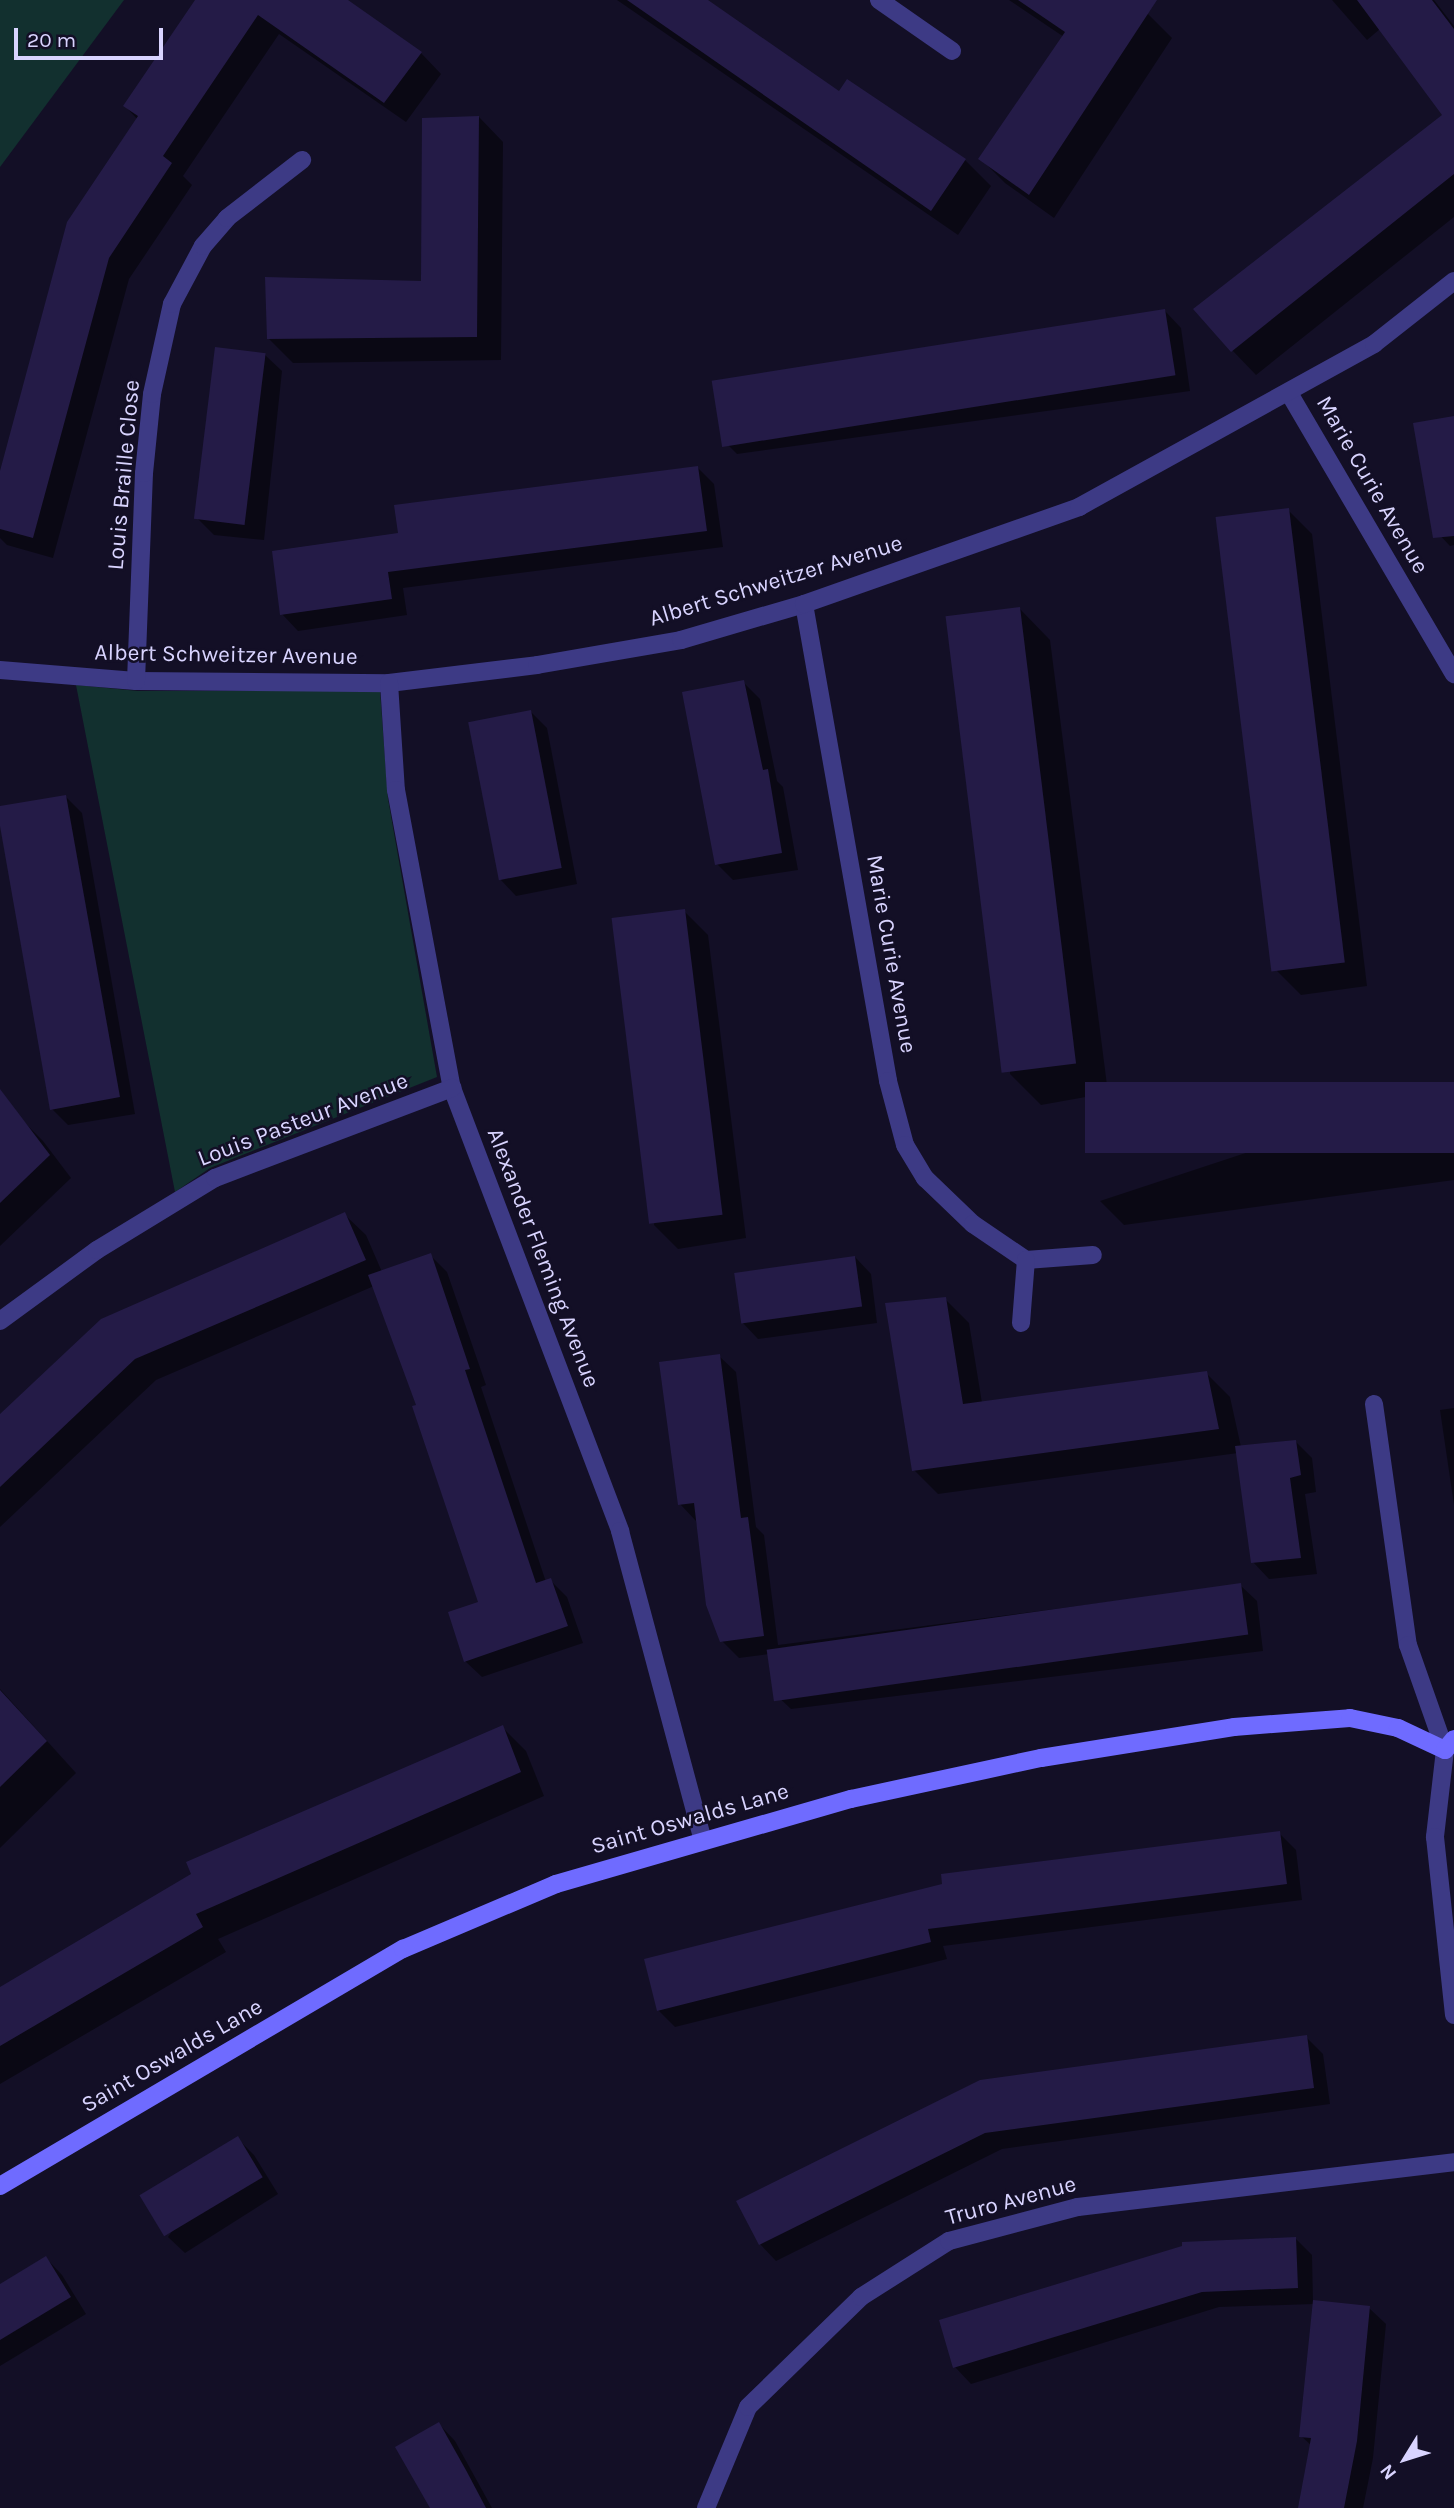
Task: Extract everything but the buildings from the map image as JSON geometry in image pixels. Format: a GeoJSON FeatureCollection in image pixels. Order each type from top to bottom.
{"type":"FeatureCollection","features":[{"type":"Feature","properties":{"kind":"street"},"geometry":{"type":"LineString","coordinates":[[879,0],[952,51]]}},
{"type":"Feature","properties":{"kind":"street","name":"Louis Braille Close"},"geometry":{"type":"LineString","coordinates":[[136,681],[145,460],[152,394],[172,304],[203,246],[227,218],[302,160]]}},
{"type":"Feature","properties":{"kind":"street","name":"Albert Schweitzer Avenue"},"geometry":{"type":"LineString","coordinates":[[0,670],[136,681],[389,683],[537,665],[681,640],[804,604],[1079,507],[1374,344],[1454,281]]}},
{"type":"Feature","properties":{"kind":"street","name":"Marie Curie Avenue"},"geometry":{"type":"LineString","coordinates":[[1289,393],[1454,674]]}},
{"type":"Feature","properties":{"kind":"street","name":"Marie Curie Avenue"},"geometry":{"type":"LineString","coordinates":[[804,604],[888,1081],[905,1145],[925,1178],[973,1224],[1026,1260]]}},
{"type":"Feature","properties":{"kind":"street","name":"Alexander Fleming Avenue"},"geometry":{"type":"LineString","coordinates":[[389,683],[396,790],[452,1088],[620,1531],[703,1840]]}},
{"type":"Feature","properties":{"kind":"street","name":"Louis Pasteur Avenue"},"geometry":{"type":"LineString","coordinates":[[0,1321],[97,1250],[215,1178],[452,1088]]}},
{"type":"Feature","properties":{"kind":"street"},"geometry":{"type":"LineString","coordinates":[[1021,1323],[1026,1260],[1093,1255]]}},
{"type":"Feature","properties":{"kind":"street"},"geometry":{"type":"LineString","coordinates":[[1374,1404],[1408,1645],[1449,1744],[1435,1837],[1454,2015]]}},
{"type":"Feature","properties":{"kind":"street","name":"Saint Oswalds Lane"},"geometry":{"type":"LineString","coordinates":[[0,2186],[403,1949],[556,1884],[851,1799],[1041,1758],[1234,1727],[1350,1718],[1398,1728],[1449,1744]]}},
{"type":"Feature","properties":{"kind":"street","name":"Truro Avenue"},"geometry":{"type":"LineString","coordinates":[[706,2508],[748,2407],[861,2297],[948,2241],[1078,2207],[1454,2162]]}},
{"type":"Feature","properties":{"kind":"green space"},"geometry":{"type":"Polygon","coordinates":[[[0,0],[124,0],[0,167],[0,0]]]}},
{"type":"Feature","properties":{"kind":"green space"},"geometry":{"type":"Polygon","coordinates":[[[76,685],[138,691],[380,691],[388,799],[437,1077],[210,1168],[175,1192],[76,685]]]}}]}
